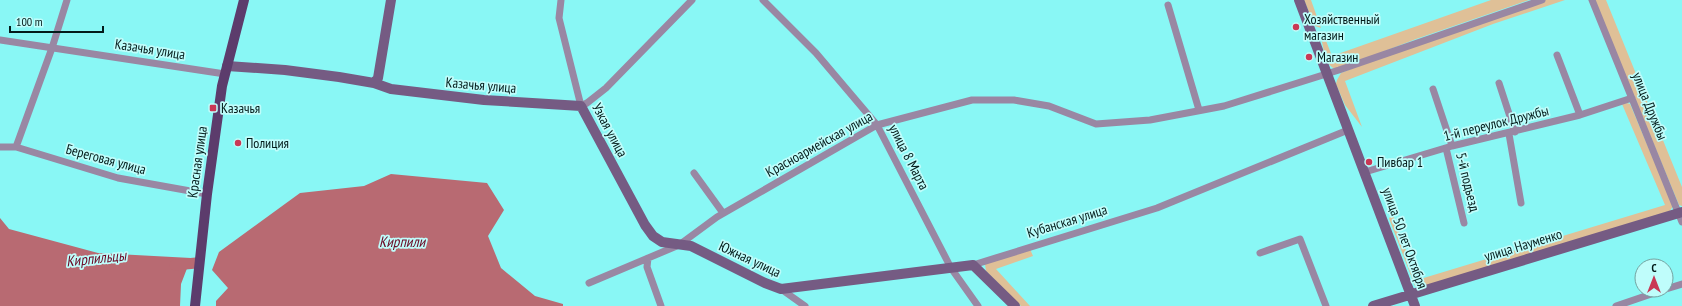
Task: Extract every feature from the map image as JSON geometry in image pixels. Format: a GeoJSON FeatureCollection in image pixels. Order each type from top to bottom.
{"type":"FeatureCollection","features":[{"type":"Feature","properties":{"kind":"main road","name":"Красная улица"},"geometry":{"type":"LineString","coordinates":[[195,306],[207,194],[226,70],[244,0]]}},
{"type":"Feature","properties":{"kind":"main road"},"geometry":{"type":"LineString","coordinates":[[374,83],[378,78],[391,0]]}},
{"type":"Feature","properties":{"kind":"main road","name":"улица 50 лет Октября"},"geometry":{"type":"LineString","coordinates":[[1299,0],[1415,306]]}},
{"type":"Feature","properties":{"kind":"main road","name":"Казачья улица"},"geometry":{"type":"LineString","coordinates":[[226,70],[285,70],[374,83],[390,89],[484,100],[581,106]]}},
{"type":"Feature","properties":{"kind":"main road","name":"Узкая улица"},"geometry":{"type":"LineString","coordinates":[[581,106],[645,226],[657,240],[680,245]]}},
{"type":"Feature","properties":{"kind":"main road","name":"улица Науменко"},"geometry":{"type":"LineString","coordinates":[[1373,306],[1384,304],[1411,293],[1681,216]]}},
{"type":"Feature","properties":{"kind":"main road","name":"Южная улица"},"geometry":{"type":"LineString","coordinates":[[680,245],[691,246],[765,283],[781,289]]}},
{"type":"Feature","properties":{"kind":"main road"},"geometry":{"type":"LineString","coordinates":[[973,265],[1015,306]]}},
{"type":"Feature","properties":{"kind":"main road","name":"Кубанская улица"},"geometry":{"type":"LineString","coordinates":[[781,289],[973,265]]}},
{"type":"Feature","properties":{"kind":"street"},"geometry":{"type":"LineString","coordinates":[[16,147],[52,48],[67,0]]}},
{"type":"Feature","properties":{"kind":"street","name":"Узкая улица"},"geometry":{"type":"LineString","coordinates":[[561,0],[559,18],[581,106]]}},
{"type":"Feature","properties":{"kind":"street"},"geometry":{"type":"LineString","coordinates":[[581,106],[606,88],[692,0]]}},
{"type":"Feature","properties":{"kind":"street","name":"улица 8 Марта"},"geometry":{"type":"LineString","coordinates":[[763,0],[816,53],[877,125],[951,268],[978,306]]}},
{"type":"Feature","properties":{"kind":"street","name":"Красноармейская улица"},"geometry":{"type":"LineString","coordinates":[[590,283],[680,245],[723,213],[877,125],[972,100],[1014,100],[1049,106],[1096,124],[1150,120],[1224,106],[1328,74],[1542,0]]}},
{"type":"Feature","properties":{"kind":"street","name":"улица Дружбы"},"geometry":{"type":"LineString","coordinates":[[1592,0],[1681,216]]}},
{"type":"Feature","properties":{"kind":"street"},"geometry":{"type":"LineString","coordinates":[[1168,5],[1199,110]]}},
{"type":"Feature","properties":{"kind":"street","name":"Казачья улица"},"geometry":{"type":"LineString","coordinates":[[0,40],[226,70]]}},
{"type":"Feature","properties":{"kind":"street"},"geometry":{"type":"LineString","coordinates":[[1557,55],[1580,116]]}},
{"type":"Feature","properties":{"kind":"street"},"geometry":{"type":"LineString","coordinates":[[1499,83],[1512,133],[1521,203]]}},
{"type":"Feature","properties":{"kind":"street","name":"5-й подъезд"},"geometry":{"type":"LineString","coordinates":[[1433,88],[1449,147],[1464,223]]}},
{"type":"Feature","properties":{"kind":"street","name":"1-й переулок Дружбы"},"geometry":{"type":"LineString","coordinates":[[1365,172],[1449,147],[1580,116],[1632,98]]}},
{"type":"Feature","properties":{"kind":"street","name":"Кубанская улица"},"geometry":{"type":"LineString","coordinates":[[973,265],[1157,208],[1348,130]]}},
{"type":"Feature","properties":{"kind":"street","name":"Береговая улица"},"geometry":{"type":"LineString","coordinates":[[0,147],[16,147],[118,178],[207,194]]}},
{"type":"Feature","properties":{"kind":"street"},"geometry":{"type":"LineString","coordinates":[[694,173],[723,213]]}},
{"type":"Feature","properties":{"kind":"street"},"geometry":{"type":"LineString","coordinates":[[1260,253],[1300,239],[1326,306]]}},
{"type":"Feature","properties":{"kind":"street"},"geometry":{"type":"LineString","coordinates":[[648,258],[647,267],[661,306]]}},
{"type":"Feature","properties":{"kind":"street","name":"Южная улица"},"geometry":{"type":"LineString","coordinates":[[781,289],[805,306]]}},
{"type":"Feature","properties":{"kind":"street"},"geometry":{"type":"LineString","coordinates":[[1616,306],[1640,298]]}},
{"type":"Feature","properties":{"kind":"shaded area"},"geometry":{"type":"Polygon","coordinates":[[[1304,0],[1311,0],[1321,28],[1315,26],[1304,0]]]}},
{"type":"Feature","properties":{"kind":"shaded area"},"geometry":{"type":"Polygon","coordinates":[[[1491,0],[1529,0],[1416,39],[1338,69],[1330,66],[1326,57],[1321,38],[1323,33],[1332,56],[1491,0]]]}},
{"type":"Feature","properties":{"kind":"shaded area"},"geometry":{"type":"Polygon","coordinates":[[[1544,0],[1565,0],[1493,24],[1345,81],[1362,127],[1345,105],[1336,84],[1341,73],[1413,45],[1544,0]]]}},
{"type":"Feature","properties":{"kind":"shaded area"},"geometry":{"type":"Polygon","coordinates":[[[1594,0],[1606,0],[1682,187],[1682,206],[1679,205],[1594,0]]]}},
{"type":"Feature","properties":{"kind":"shaded area"},"geometry":{"type":"Polygon","coordinates":[[[1622,104],[1630,104],[1673,206],[1670,211],[1419,288],[1415,286],[1389,218],[1393,215],[1417,280],[1665,205],[1622,104]]]}},
{"type":"Feature","properties":{"kind":"shaded area"},"geometry":{"type":"Polygon","coordinates":[[[1030,249],[1033,256],[996,269],[1030,306],[1021,306],[986,271],[985,264],[1030,249]]]}},
{"type":"Feature","properties":{"kind":"water","name":"Кирпили"},"geometry":{"type":"Polygon","coordinates":[[[391,174],[487,183],[504,210],[488,236],[501,268],[535,296],[563,304],[563,306],[216,306],[216,301],[228,288],[212,270],[219,252],[300,193],[364,186],[391,174]]]}},
{"type":"Feature","properties":{"kind":"water"},"geometry":{"type":"Polygon","coordinates":[[[0,218],[9,229],[98,253],[191,258],[181,284],[180,306],[0,306],[0,218]]]}},
{"type":"Feature","properties":{"kind":"waterway","name":"Кирпильцы"},"geometry":{"type":"LineString","coordinates":[[175,265],[196,263]]}},
{"type":"Feature","properties":{"kind":"place","name":"Хозяйственный магазин"},"geometry":{"type":"Point","coordinates":[1296,27]}},
{"type":"Feature","properties":{"kind":"place","name":"Магазин"},"geometry":{"type":"Point","coordinates":[1309,57]}},
{"type":"Feature","properties":{"kind":"place","name":"Казачья"},"geometry":{"type":"Point","coordinates":[213,108]}},
{"type":"Feature","properties":{"kind":"place","name":"Полиция"},"geometry":{"type":"Point","coordinates":[238,143]}},
{"type":"Feature","properties":{"kind":"place","name":"Пивбар 1"},"geometry":{"type":"Point","coordinates":[1369,162]}}]}
